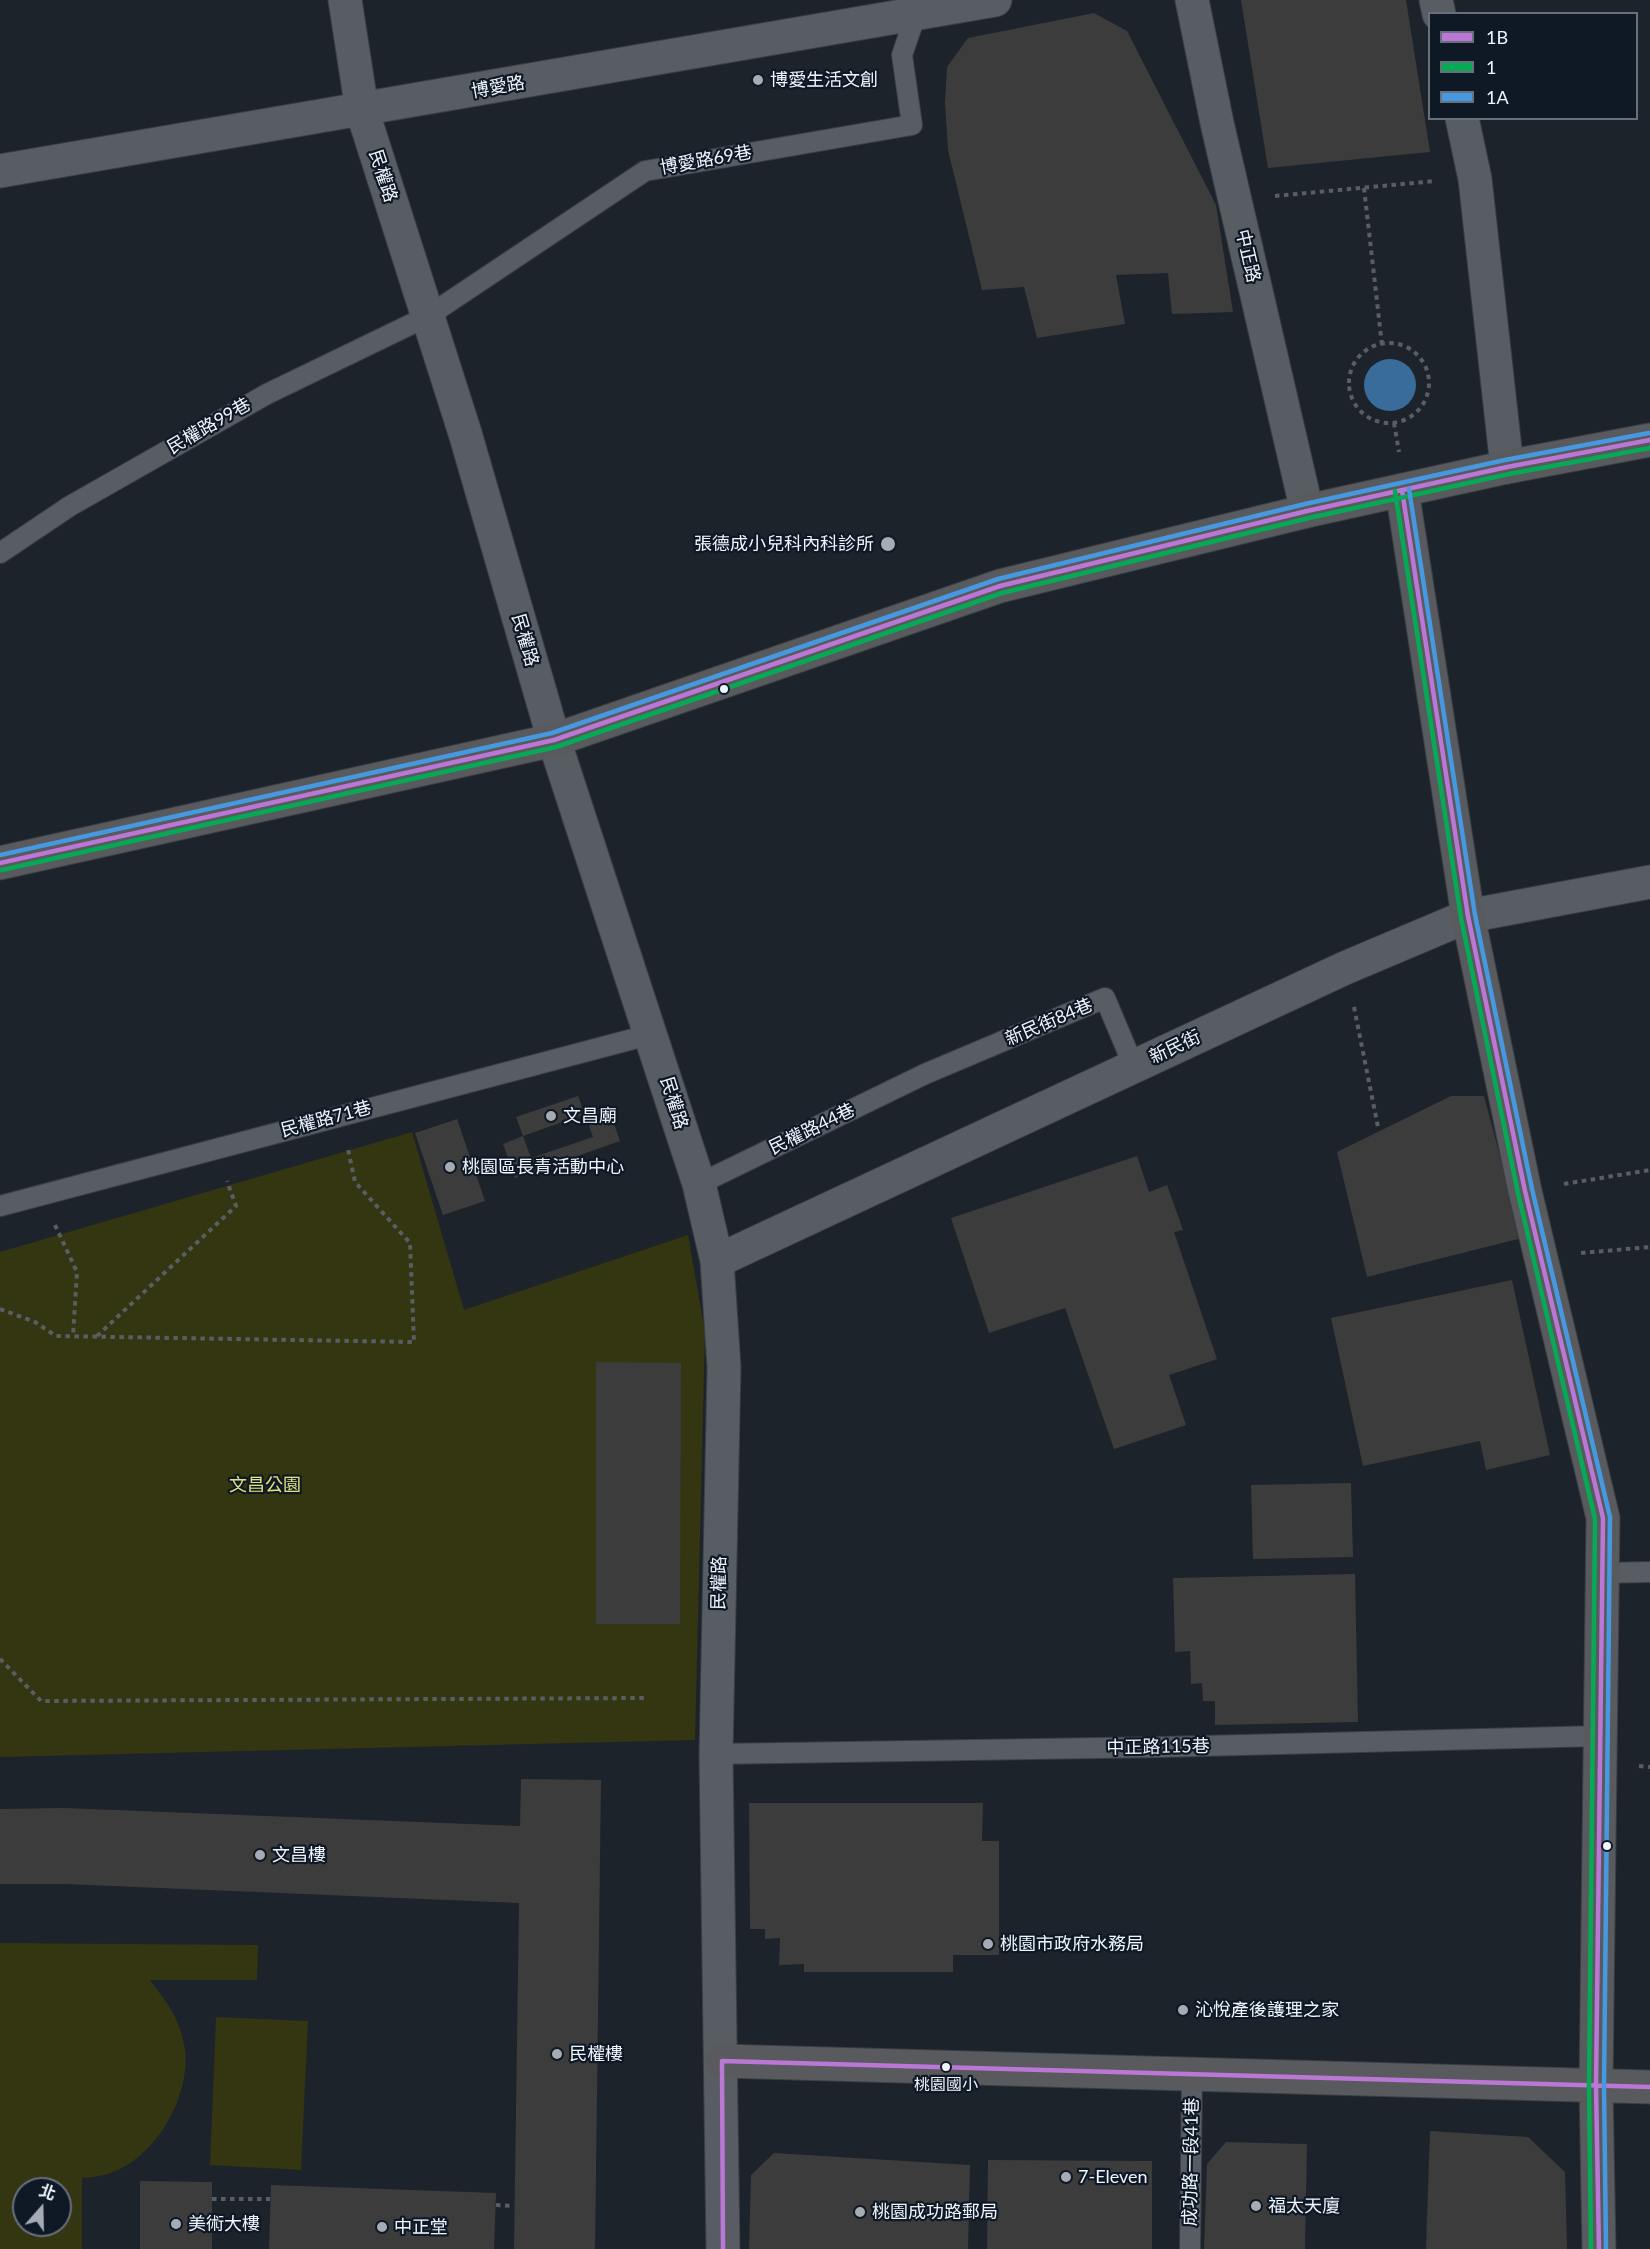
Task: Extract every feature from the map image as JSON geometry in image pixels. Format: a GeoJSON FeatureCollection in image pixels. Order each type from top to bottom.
{"type":"FeatureCollection","features":[{"type":"Feature","properties":{"kind":"street","name":"民權路"},"geometry":{"type":"LineString","coordinates":[[345,0],[362,110],[465,433],[554,740],[652,1034],[699,1184],[717,1261],[724,1367],[716,1754],[723,2249]]}},
{"type":"Feature","properties":{"kind":"street","name":"博愛路"},"geometry":{"type":"LineString","coordinates":[[0,171],[995,0]]}},
{"type":"Feature","properties":{"kind":"street","name":"中正路"},"geometry":{"type":"LineString","coordinates":[[1192,0],[1306,511]]}},
{"type":"Feature","properties":{"kind":"street"},"geometry":{"type":"LineString","coordinates":[[1462,120],[1475,179],[1507,467]]}},
{"type":"Feature","properties":{"kind":"street"},"geometry":{"type":"LineString","coordinates":[[0,863],[554,740],[1000,586],[1306,511],[1507,467],[1650,441]]}},
{"type":"Feature","properties":{"kind":"street"},"geometry":{"type":"LineString","coordinates":[[1402,490],[1468,916],[1525,1191],[1603,1518],[1596,2086],[1599,2249]]}},
{"type":"Feature","properties":{"kind":"street","name":"新民街"},"geometry":{"type":"LineString","coordinates":[[717,1261],[1346,968],[1468,916],[1650,882]]}},
{"type":"Feature","properties":{"kind":"street"},"geometry":{"type":"LineString","coordinates":[[722,2061],[1650,2087]]}},
{"type":"Feature","properties":{"kind":"lane","name":"博愛路69巷"},"geometry":{"type":"LineString","coordinates":[[428,316],[645,171],[912,125],[902,55],[916,14]]}},
{"type":"Feature","properties":{"kind":"lane","name":"民權路99巷"},"geometry":{"type":"LineString","coordinates":[[0,553],[70,506],[267,393],[428,316]]}},
{"type":"Feature","properties":{"kind":"lane","name":"新民街84巷"},"geometry":{"type":"LineString","coordinates":[[925,1074],[1105,998],[1134,1067]]}},
{"type":"Feature","properties":{"kind":"lane","name":"民權路71巷"},"geometry":{"type":"LineString","coordinates":[[0,1206],[652,1034]]}},
{"type":"Feature","properties":{"kind":"lane","name":"民權路44巷"},"geometry":{"type":"LineString","coordinates":[[699,1184],[925,1074]]}},
{"type":"Feature","properties":{"kind":"lane"},"geometry":{"type":"LineString","coordinates":[[1602,1573],[1650,1572]]}},
{"type":"Feature","properties":{"kind":"lane","name":"中正路115巷"},"geometry":{"type":"LineString","coordinates":[[716,1754],[1150,1748],[1599,1736]]}},
{"type":"Feature","properties":{"kind":"lane","name":"成功路一段41巷"},"geometry":{"type":"LineString","coordinates":[[1190,2249],[1191,2075]]}},
{"type":"Feature","properties":{"kind":"path"},"geometry":{"type":"LineString","coordinates":[[1235,200],[1475,179]]}},
{"type":"Feature","properties":{"kind":"path"},"geometry":{"type":"LineString","coordinates":[[1364,188],[1382,345]]}},
{"type":"Feature","properties":{"kind":"path"},"geometry":{"type":"LineString","coordinates":[[1382,345],[1407,347],[1424,365],[1428,377],[1425,401],[1417,412],[1394,423],[1382,423],[1359,411],[1352,399],[1349,385],[1350,372],[1356,359],[1367,350],[1382,345]]}},
{"type":"Feature","properties":{"kind":"path"},"geometry":{"type":"LineString","coordinates":[[1394,423],[1401,458]]}},
{"type":"Feature","properties":{"kind":"path"},"geometry":{"type":"LineString","coordinates":[[1346,968],[1378,1127]]}},
{"type":"Feature","properties":{"kind":"path"},"geometry":{"type":"LineString","coordinates":[[0,1309],[35,1322],[56,1336],[414,1342],[410,1243],[355,1182],[341,1115]]}},
{"type":"Feature","properties":{"kind":"path"},"geometry":{"type":"LineString","coordinates":[[97,1336],[236,1206],[216,1149]]}},
{"type":"Feature","properties":{"kind":"path"},"geometry":{"type":"LineString","coordinates":[[1525,1191],[1650,1170]]}},
{"type":"Feature","properties":{"kind":"path"},"geometry":{"type":"LineString","coordinates":[[41,1195],[77,1272],[73,1336]]}},
{"type":"Feature","properties":{"kind":"path"},"geometry":{"type":"LineString","coordinates":[[1541,1257],[1650,1247]]}},
{"type":"Feature","properties":{"kind":"path"},"geometry":{"type":"LineString","coordinates":[[0,1659],[41,1701],[645,1698]]}},
{"type":"Feature","properties":{"kind":"path"},"geometry":{"type":"LineString","coordinates":[[212,2199],[270,2199]]}},
{"type":"Feature","properties":{"kind":"path"},"geometry":{"type":"LineString","coordinates":[[495,2205],[514,2206]]}},
{"type":"Feature","properties":{"kind":"green space","name":"文昌公園"},"geometry":{"type":"Polygon","coordinates":[[[412,1132],[464,1310],[688,1235],[705,1332],[695,1740],[0,1757],[0,1252],[412,1132]]]}},
{"type":"Feature","properties":{"kind":"green space"},"geometry":{"type":"Polygon","coordinates":[[[0,1943],[258,1945],[257,1980],[150,1980],[171,2010],[182,2034],[185,2063],[183,2084],[167,2124],[139,2156],[122,2168],[104,2175],[82,2177],[82,2249],[0,2249],[0,1943]]]}},
{"type":"Feature","properties":{"kind":"green space"},"geometry":{"type":"Polygon","coordinates":[[[216,2017],[308,2021],[301,2170],[210,2165],[216,2017]]]}},
{"type":"Feature","properties":{"kind":"water"},"geometry":{"type":"Polygon","coordinates":[[[1385,359],[1395,359],[1404,363],[1412,371],[1416,385],[1412,399],[1404,407],[1395,411],[1385,411],[1376,407],[1368,399],[1364,390],[1364,380],[1368,371],[1376,363],[1385,359]]]}},
{"type":"Feature","properties":{"kind":"building"},"geometry":{"type":"Polygon","coordinates":[[[1241,0],[1406,0],[1430,152],[1268,168],[1241,0]]]}},
{"type":"Feature","properties":{"kind":"building"},"geometry":{"type":"Polygon","coordinates":[[[1094,13],[1127,31],[1216,205],[1233,312],[1172,314],[1168,273],[1116,275],[1125,324],[1037,338],[1024,287],[982,290],[948,150],[945,103],[947,67],[968,38],[1094,13]]]}},
{"type":"Feature","properties":{"kind":"building","name":"文昌廟"},"geometry":{"type":"Polygon","coordinates":[[[578,1096],[585,1114],[523,1136],[516,1117],[578,1096]]]}},
{"type":"Feature","properties":{"kind":"building"},"geometry":{"type":"Polygon","coordinates":[[[1451,1096],[1484,1096],[1522,1238],[1367,1277],[1337,1152],[1451,1096]]]}},
{"type":"Feature","properties":{"kind":"building"},"geometry":{"type":"Polygon","coordinates":[[[608,1107],[620,1141],[515,1178],[503,1144],[523,1136],[531,1158],[593,1137],[585,1114],[608,1107]]]}},
{"type":"Feature","properties":{"kind":"building","name":"桃園區長青活動中心"},"geometry":{"type":"Polygon","coordinates":[[[457,1119],[485,1201],[443,1215],[415,1133],[457,1119]]]}},
{"type":"Feature","properties":{"kind":"building"},"geometry":{"type":"Polygon","coordinates":[[[1137,1156],[1149,1192],[1167,1185],[1183,1230],[1174,1232],[1217,1359],[1169,1375],[1186,1425],[1114,1449],[1065,1308],[989,1333],[951,1218],[1137,1156]]]}},
{"type":"Feature","properties":{"kind":"building"},"geometry":{"type":"Polygon","coordinates":[[[1512,1280],[1550,1455],[1486,1470],[1480,1441],[1363,1466],[1331,1318],[1512,1280]]]}},
{"type":"Feature","properties":{"kind":"building"},"geometry":{"type":"Polygon","coordinates":[[[596,1362],[681,1363],[680,1624],[596,1624],[596,1362]]]}},
{"type":"Feature","properties":{"kind":"building"},"geometry":{"type":"Polygon","coordinates":[[[1351,1483],[1353,1557],[1253,1559],[1251,1485],[1351,1483]]]}},
{"type":"Feature","properties":{"kind":"building"},"geometry":{"type":"Polygon","coordinates":[[[1355,1574],[1358,1722],[1215,1725],[1215,1701],[1203,1701],[1202,1683],[1191,1684],[1190,1651],[1175,1652],[1173,1578],[1355,1574]]]}},
{"type":"Feature","properties":{"kind":"building"},"geometry":{"type":"Polygon","coordinates":[[[521,1779],[601,1780],[595,2249],[514,2249],[519,1903],[65,1884],[0,1884],[0,1809],[64,1808],[520,1826],[521,1779]]]}},
{"type":"Feature","properties":{"kind":"building"},"geometry":{"type":"Polygon","coordinates":[[[749,1803],[983,1803],[982,1841],[999,1841],[999,1955],[953,1955],[953,1972],[804,1972],[804,1964],[779,1965],[780,1938],[765,1939],[765,1929],[750,1929],[749,1803]]]}},
{"type":"Feature","properties":{"kind":"building"},"geometry":{"type":"Polygon","coordinates":[[[1430,2131],[1528,2137],[1565,2172],[1567,2249],[1426,2249],[1430,2131]]]}},
{"type":"Feature","properties":{"kind":"building","name":"福太天廈"},"geometry":{"type":"Polygon","coordinates":[[[1226,2142],[1307,2144],[1305,2249],[1204,2249],[1207,2164],[1226,2142]]]}},
{"type":"Feature","properties":{"kind":"building","name":"桃園成功路郵局"},"geometry":{"type":"Polygon","coordinates":[[[774,2153],[970,2165],[968,2249],[749,2249],[751,2175],[774,2153]]]}},
{"type":"Feature","properties":{"kind":"building"},"geometry":{"type":"Polygon","coordinates":[[[988,2160],[1152,2161],[1152,2249],[987,2249],[988,2160]]]}},
{"type":"Feature","properties":{"kind":"building","name":"美術大樓"},"geometry":{"type":"Polygon","coordinates":[[[140,2181],[212,2182],[212,2249],[140,2249],[140,2181]]]}},
{"type":"Feature","properties":{"kind":"building","name":"中正堂"},"geometry":{"type":"Polygon","coordinates":[[[271,2185],[496,2193],[494,2249],[269,2249],[271,2185]]]}},
{"type":"Feature","properties":{"kind":"transit line","name":"1A"},"geometry":{"type":"LineString","coordinates":[[0,855],[552,733],[998,579],[1305,504],[1505,460],[1649,433]]}},
{"type":"Feature","properties":{"kind":"transit line","name":"1B"},"geometry":{"type":"LineString","coordinates":[[0,863],[554,740],[1000,586],[1307,511],[1507,467],[1650,440]]}},
{"type":"Feature","properties":{"kind":"transit line","name":"1"},"geometry":{"type":"LineString","coordinates":[[2,870],[556,747],[1002,593],[1309,518],[1509,474],[1650,448]]}},
{"type":"Feature","properties":{"kind":"transit line","name":"1A"},"geometry":{"type":"LineString","coordinates":[[1409,489],[1475,915],[1532,1189],[1610,1517],[1604,2086],[1606,2249]]}},
{"type":"Feature","properties":{"kind":"transit line","name":"1B"},"geometry":{"type":"LineString","coordinates":[[1402,490],[1468,916],[1525,1191],[1603,1518],[1596,2086],[1599,2249]]}},
{"type":"Feature","properties":{"kind":"transit line","name":"1"},"geometry":{"type":"LineString","coordinates":[[1395,491],[1461,918],[1518,1193],[1595,1519],[1589,2086],[1591,2249]]}},
{"type":"Feature","properties":{"kind":"transit line","name":"1B"},"geometry":{"type":"LineString","coordinates":[[723,2249],[722,2061],[1650,2087]]}},
{"type":"Feature","properties":{"kind":"place","name":"博愛生活文創"},"geometry":{"type":"Point","coordinates":[758,80]}},
{"type":"Feature","properties":{"kind":"place","name":"張德成小兒科內科診所"},"geometry":{"type":"Point","coordinates":[888,544]}},
{"type":"Feature","properties":{"kind":"place","name":"文昌廟"},"geometry":{"type":"Point","coordinates":[551,1116]}},
{"type":"Feature","properties":{"kind":"place","name":"桃園區長青活動中心"},"geometry":{"type":"Point","coordinates":[450,1167]}},
{"type":"Feature","properties":{"kind":"place","name":"文昌樓"},"geometry":{"type":"Point","coordinates":[260,1855]}},
{"type":"Feature","properties":{"kind":"place","name":"桃園市政府水務局"},"geometry":{"type":"Point","coordinates":[988,1944]}},
{"type":"Feature","properties":{"kind":"place","name":"沁悅產後護理之家"},"geometry":{"type":"Point","coordinates":[1183,2010]}},
{"type":"Feature","properties":{"kind":"place","name":"民權樓"},"geometry":{"type":"Point","coordinates":[557,2054]}},
{"type":"Feature","properties":{"kind":"place","name":"桃園國小"},"geometry":{"type":"Point","coordinates":[946,2067]}},
{"type":"Feature","properties":{"kind":"place","name":"7-Eleven"},"geometry":{"type":"Point","coordinates":[1066,2177]}},
{"type":"Feature","properties":{"kind":"place","name":"福太天廈"},"geometry":{"type":"Point","coordinates":[1256,2206]}},
{"type":"Feature","properties":{"kind":"place","name":"桃園成功路郵局"},"geometry":{"type":"Point","coordinates":[860,2212]}},
{"type":"Feature","properties":{"kind":"place","name":"美術大樓"},"geometry":{"type":"Point","coordinates":[176,2224]}},
{"type":"Feature","properties":{"kind":"place","name":"中正堂"},"geometry":{"type":"Point","coordinates":[382,2227]}}]}
